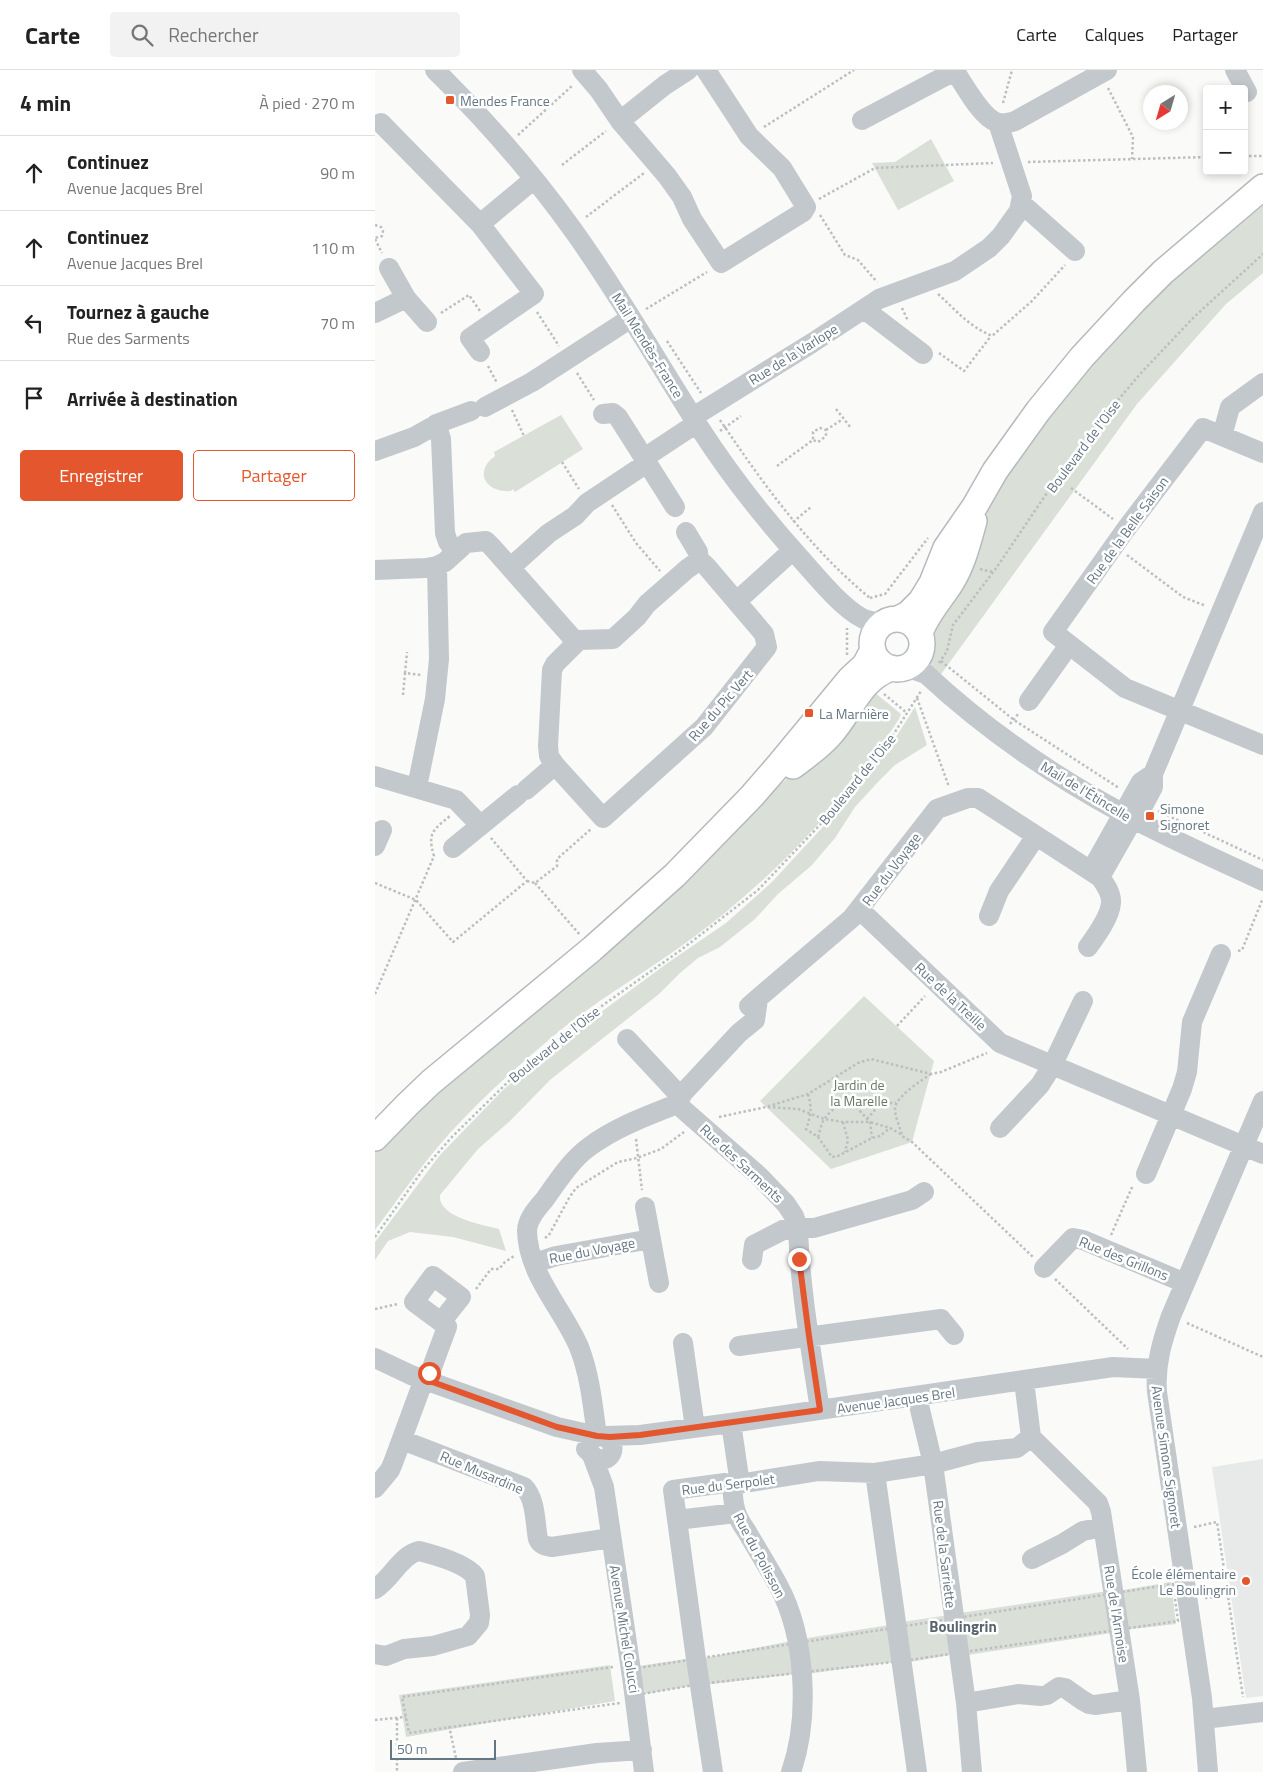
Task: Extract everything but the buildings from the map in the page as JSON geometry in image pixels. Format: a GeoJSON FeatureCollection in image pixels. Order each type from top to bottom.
{"type":"FeatureCollection","features":[{"type":"Feature","properties":{"kind":"main road"},"geometry":{"type":"LineString","coordinates":[[873,629],[912,611],[923,598],[932,583],[947,548],[975,506],[995,471],[1038,411],[1082,358],[1134,300],[1191,247],[1263,187]]}},
{"type":"Feature","properties":{"kind":"main road"},"geometry":{"type":"LineString","coordinates":[[919,662],[925,622],[960,566],[985,487]]}},
{"type":"Feature","properties":{"kind":"main road"},"geometry":{"type":"LineString","coordinates":[[873,629],[909,622],[917,628],[919,662]]}},
{"type":"Feature","properties":{"kind":"main road"},"geometry":{"type":"LineString","coordinates":[[873,629],[878,660],[919,662]]}},
{"type":"Feature","properties":{"kind":"main road"},"geometry":{"type":"LineString","coordinates":[[375,1138],[431,1082],[592,949],[675,875],[753,796],[799,743],[850,679],[865,665],[873,629]]}},
{"type":"Feature","properties":{"kind":"main road"},"geometry":{"type":"LineString","coordinates":[[753,796],[820,744],[835,728],[868,681],[877,674],[919,662]]}},
{"type":"Feature","properties":{"kind":"street","name":"Mail Mendès-France"},"geometry":{"type":"LineString","coordinates":[[435,70],[476,111],[506,145],[637,315],[700,427],[779,534],[825,585],[873,629]]}},
{"type":"Feature","properties":{"kind":"street"},"geometry":{"type":"LineString","coordinates":[[620,121],[665,85],[688,70]]}},
{"type":"Feature","properties":{"kind":"street"},"geometry":{"type":"LineString","coordinates":[[583,72],[620,121],[657,163],[682,197],[692,219],[721,263],[803,212],[806,207],[782,168],[749,136],[706,70]]}},
{"type":"Feature","properties":{"kind":"street"},"geometry":{"type":"LineString","coordinates":[[862,120],[954,70],[984,114],[998,123],[1007,123],[1015,121],[1103,72]]}},
{"type":"Feature","properties":{"kind":"street"},"geometry":{"type":"LineString","coordinates":[[1235,70],[1243,85]]}},
{"type":"Feature","properties":{"kind":"street"},"geometry":{"type":"LineString","coordinates":[[381,123],[480,224],[534,294],[470,338],[480,352]]}},
{"type":"Feature","properties":{"kind":"street"},"geometry":{"type":"LineString","coordinates":[[998,123],[1022,196],[1021,203],[1075,251]]}},
{"type":"Feature","properties":{"kind":"street"},"geometry":{"type":"LineString","coordinates":[[480,224],[534,179]]}},
{"type":"Feature","properties":{"kind":"street","name":"Rue de la Varlope"},"geometry":{"type":"LineString","coordinates":[[511,567],[549,533],[575,516],[587,503],[646,460],[700,427],[864,309],[879,299],[955,270],[989,248],[1001,236],[1019,211],[1021,203]]}},
{"type":"Feature","properties":{"kind":"street"},"geometry":{"type":"LineString","coordinates":[[389,268],[406,298],[427,322]]}},
{"type":"Feature","properties":{"kind":"street"},"geometry":{"type":"LineString","coordinates":[[375,313],[406,298]]}},
{"type":"Feature","properties":{"kind":"street"},"geometry":{"type":"LineString","coordinates":[[864,309],[929,352]]}},
{"type":"Feature","properties":{"kind":"street"},"geometry":{"type":"LineString","coordinates":[[375,451],[413,437],[436,424],[478,409],[532,382],[637,315]]}},
{"type":"Feature","properties":{"kind":"street"},"geometry":{"type":"LineString","coordinates":[[1222,436],[1231,407],[1263,382]]}},
{"type":"Feature","properties":{"kind":"street"},"geometry":{"type":"LineString","coordinates":[[603,414],[611,413],[616,415],[675,506]]}},
{"type":"Feature","properties":{"kind":"street"},"geometry":{"type":"LineString","coordinates":[[436,424],[441,438],[445,533],[448,542],[463,547]]}},
{"type":"Feature","properties":{"kind":"street","name":"Rue de la Belle Saison"},"geometry":{"type":"LineString","coordinates":[[1263,453],[1203,428],[1126,528],[1053,632],[1125,688],[1263,746]]}},
{"type":"Feature","properties":{"kind":"street"},"geometry":{"type":"LineString","coordinates":[[1088,947],[1100,932],[1111,903],[1109,890],[1096,874],[1133,809],[1153,788],[1153,774],[1263,512]]}},
{"type":"Feature","properties":{"kind":"street"},"geometry":{"type":"LineString","coordinates":[[603,818],[549,756],[552,670],[555,664],[583,638],[605,640],[613,638],[637,617],[647,604],[693,564],[699,562],[698,552],[686,532]]}},
{"type":"Feature","properties":{"kind":"street"},"geometry":{"type":"LineString","coordinates":[[375,570],[437,566],[463,547],[482,541],[489,543],[577,642]]}},
{"type":"Feature","properties":{"kind":"street"},"geometry":{"type":"LineString","coordinates":[[737,601],[793,550]]}},
{"type":"Feature","properties":{"kind":"street","name":"Rue du Pic Vert"},"geometry":{"type":"LineString","coordinates":[[603,818],[704,727],[766,650],[767,644],[764,634],[707,567],[699,562]]}},
{"type":"Feature","properties":{"kind":"street"},"geometry":{"type":"LineString","coordinates":[[417,787],[431,724],[438,676],[437,566]]}},
{"type":"Feature","properties":{"kind":"street"},"geometry":{"type":"LineString","coordinates":[[1029,701],[1069,645]]}},
{"type":"Feature","properties":{"kind":"street","name":"Mail de l'Étincelle"},"geometry":{"type":"LineString","coordinates":[[919,662],[1000,737],[1037,762],[1133,809],[1263,881]]}},
{"type":"Feature","properties":{"kind":"street"},"geometry":{"type":"LineString","coordinates":[[453,848],[555,765]]}},
{"type":"Feature","properties":{"kind":"street"},"geometry":{"type":"LineString","coordinates":[[375,776],[456,800],[481,825]]}},
{"type":"Feature","properties":{"kind":"street","name":"Rue du Voyage"},"geometry":{"type":"LineString","coordinates":[[601,1448],[580,1349],[561,1312],[539,1278],[527,1229],[533,1214],[565,1171],[589,1147],[634,1120],[679,1101],[739,1033],[745,1011],[860,910],[937,809],[968,798],[978,798],[1096,874]]}},
{"type":"Feature","properties":{"kind":"street"},"geometry":{"type":"LineString","coordinates":[[989,916],[999,891],[1036,836]]}},
{"type":"Feature","properties":{"kind":"street","name":"Rue de la Treille"},"geometry":{"type":"LineString","coordinates":[[860,910],[1000,1043],[1263,1154]]}},
{"type":"Feature","properties":{"kind":"street"},"geometry":{"type":"LineString","coordinates":[[1146,1174],[1187,1072],[1191,1022],[1221,954]]}},
{"type":"Feature","properties":{"kind":"street"},"geometry":{"type":"LineString","coordinates":[[1000,1128],[1039,1085],[1052,1066],[1083,1001]]}},
{"type":"Feature","properties":{"kind":"street","name":"Rue des Sarments"},"geometry":{"type":"LineString","coordinates":[[627,1039],[679,1101],[759,1176],[786,1204],[794,1216],[798,1228],[799,1259],[820,1410]]}},
{"type":"Feature","properties":{"kind":"street","name":"Avenue Simone Signoret"},"geometry":{"type":"LineString","coordinates":[[1208,1772],[1204,1719],[1157,1392],[1158,1361],[1171,1316],[1263,1101]]}},
{"type":"Feature","properties":{"kind":"street"},"geometry":{"type":"LineString","coordinates":[[752,1260],[754,1245],[783,1230],[823,1226],[912,1200],[925,1192]]}},
{"type":"Feature","properties":{"kind":"street","name":"Rue du Voyage"},"geometry":{"type":"LineString","coordinates":[[645,1207],[659,1283]]}},
{"type":"Feature","properties":{"kind":"street","name":"Rue des Grillons"},"geometry":{"type":"LineString","coordinates":[[1044,1268],[1073,1238],[1083,1240],[1185,1283]]}},
{"type":"Feature","properties":{"kind":"street","name":"Rue du Voyage"},"geometry":{"type":"LineString","coordinates":[[532,1255],[556,1256],[651,1239]]}},
{"type":"Feature","properties":{"kind":"street"},"geometry":{"type":"LineString","coordinates":[[375,1488],[390,1470],[447,1327],[414,1302],[433,1276],[461,1297],[441,1322]]}},
{"type":"Feature","properties":{"kind":"street"},"geometry":{"type":"LineString","coordinates":[[739,1346],[941,1319],[955,1335]]}},
{"type":"Feature","properties":{"kind":"street"},"geometry":{"type":"LineString","coordinates":[[683,1343],[695,1428]]}},
{"type":"Feature","properties":{"kind":"street"},"geometry":{"type":"LineString","coordinates":[[375,1358],[425,1380],[557,1427],[601,1448]]}},
{"type":"Feature","properties":{"kind":"street"},"geometry":{"type":"LineString","coordinates":[[1125,1358],[1157,1392]]}},
{"type":"Feature","properties":{"kind":"street","name":"Avenue Jacques Brel"},"geometry":{"type":"LineString","coordinates":[[601,1448],[620,1445],[640,1435],[731,1424],[1113,1367],[1125,1358],[1158,1361]]}},
{"type":"Feature","properties":{"kind":"street"},"geometry":{"type":"LineString","coordinates":[[1025,1381],[1031,1437]]}},
{"type":"Feature","properties":{"kind":"street","name":"Rue de la Sarriette"},"geometry":{"type":"LineString","coordinates":[[917,1397],[933,1464],[966,1703],[972,1772]]}},
{"type":"Feature","properties":{"kind":"street","name":"Rue du Polisson"},"geometry":{"type":"LineString","coordinates":[[731,1424],[736,1484],[736,1513],[779,1587],[791,1614],[798,1643],[802,1676],[801,1713],[796,1755],[791,1772]]}},
{"type":"Feature","properties":{"kind":"street","name":"Rue du Serpolet"},"geometry":{"type":"LineString","coordinates":[[713,1772],[673,1490],[725,1483],[736,1484],[819,1471],[875,1473],[933,1464],[979,1452],[1017,1448],[1031,1437]]}},
{"type":"Feature","properties":{"kind":"street","name":"Rue de l'Armoise"},"geometry":{"type":"LineString","coordinates":[[1031,1437],[1098,1503],[1101,1512],[1115,1590],[1130,1700],[1137,1772]]}},
{"type":"Feature","properties":{"kind":"street","name":"Rue Musardine"},"geometry":{"type":"LineString","coordinates":[[402,1440],[524,1487],[529,1492],[538,1539],[541,1544],[552,1547],[611,1538]]}},
{"type":"Feature","properties":{"kind":"street","name":"Avenue Michel Colucci"},"geometry":{"type":"LineString","coordinates":[[601,1448],[604,1487],[644,1772]]}},
{"type":"Feature","properties":{"kind":"street"},"geometry":{"type":"LineString","coordinates":[[875,1473],[917,1772]]}},
{"type":"Feature","properties":{"kind":"street"},"geometry":{"type":"LineString","coordinates":[[677,1520],[736,1513]]}},
{"type":"Feature","properties":{"kind":"street"},"geometry":{"type":"LineString","coordinates":[[1032,1559],[1083,1531],[1103,1527]]}},
{"type":"Feature","properties":{"kind":"street"},"geometry":{"type":"LineString","coordinates":[[375,1589],[405,1558],[413,1552],[419,1551],[460,1565],[471,1571],[475,1576],[480,1615],[479,1624],[469,1636],[433,1646],[404,1649],[385,1656],[375,1654]]}},
{"type":"Feature","properties":{"kind":"street"},"geometry":{"type":"LineString","coordinates":[[966,1703],[1019,1694],[1047,1695],[1059,1687],[1065,1688],[1089,1704],[1095,1705],[1130,1700]]}},
{"type":"Feature","properties":{"kind":"street"},"geometry":{"type":"LineString","coordinates":[[1204,1719],[1254,1709]]}},
{"type":"Feature","properties":{"kind":"street"},"geometry":{"type":"LineString","coordinates":[[460,1767],[597,1752],[642,1750]]}},
{"type":"Feature","properties":{"kind":"path"},"geometry":{"type":"LineString","coordinates":[[749,136],[854,70]]}},
{"type":"Feature","properties":{"kind":"path"},"geometry":{"type":"LineString","coordinates":[[1003,103],[1012,70]]}},
{"type":"Feature","properties":{"kind":"path"},"geometry":{"type":"LineString","coordinates":[[506,145],[530,126],[583,72]]}},
{"type":"Feature","properties":{"kind":"path"},"geometry":{"type":"LineString","coordinates":[[1103,72],[1133,137],[1132,159]]}},
{"type":"Feature","properties":{"kind":"path"},"geometry":{"type":"LineString","coordinates":[[562,165],[620,121]]}},
{"type":"Feature","properties":{"kind":"path"},"geometry":{"type":"LineString","coordinates":[[1248,156],[1263,156]]}},
{"type":"Feature","properties":{"kind":"path"},"geometry":{"type":"LineString","coordinates":[[586,217],[657,163]]}},
{"type":"Feature","properties":{"kind":"path"},"geometry":{"type":"LineString","coordinates":[[818,210],[845,255],[858,260],[891,294],[910,326]]}},
{"type":"Feature","properties":{"kind":"path"},"geometry":{"type":"LineString","coordinates":[[375,225],[381,227],[383,231],[382,236],[375,238]]}},
{"type":"Feature","properties":{"kind":"path"},"geometry":{"type":"LineString","coordinates":[[929,352],[963,371],[991,336],[1032,302],[1061,271],[1075,251]]}},
{"type":"Feature","properties":{"kind":"path","name":"Boulevard de l'Oise"},"geometry":{"type":"LineString","coordinates":[[375,1236],[422,1171],[451,1138],[518,1072],[579,1022],[681,950],[758,890],[835,810],[887,743],[917,697],[919,662],[947,650],[953,625],[997,567],[1090,433],[1141,373],[1194,317],[1263,254]]}},
{"type":"Feature","properties":{"kind":"path"},"geometry":{"type":"LineString","coordinates":[[637,315],[721,263]]}},
{"type":"Feature","properties":{"kind":"path"},"geometry":{"type":"LineString","coordinates":[[923,282],[956,310],[965,321],[977,330],[991,336]]}},
{"type":"Feature","properties":{"kind":"path"},"geometry":{"type":"LineString","coordinates":[[427,322],[469,295],[489,324]]}},
{"type":"Feature","properties":{"kind":"path"},"geometry":{"type":"LineString","coordinates":[[836,409],[851,428]]}},
{"type":"Feature","properties":{"kind":"path"},"geometry":{"type":"LineString","coordinates":[[700,427],[741,416]]}},
{"type":"Feature","properties":{"kind":"path"},"geometry":{"type":"LineString","coordinates":[[813,440],[819,442],[826,436],[827,430],[843,419]]}},
{"type":"Feature","properties":{"kind":"path"},"geometry":{"type":"LineString","coordinates":[[813,440],[813,432],[821,428],[827,430]]}},
{"type":"Feature","properties":{"kind":"path"},"geometry":{"type":"LineString","coordinates":[[777,466],[813,440]]}},
{"type":"Feature","properties":{"kind":"path"},"geometry":{"type":"LineString","coordinates":[[562,462],[587,503]]}},
{"type":"Feature","properties":{"kind":"path"},"geometry":{"type":"LineString","coordinates":[[1071,488],[1126,528]]}},
{"type":"Feature","properties":{"kind":"path"},"geometry":{"type":"LineString","coordinates":[[604,492],[636,543],[671,584]]}},
{"type":"Feature","properties":{"kind":"path"},"geometry":{"type":"LineString","coordinates":[[779,534],[811,507]]}},
{"type":"Feature","properties":{"kind":"path"},"geometry":{"type":"LineString","coordinates":[[1115,545],[1183,596],[1221,613]]}},
{"type":"Feature","properties":{"kind":"path"},"geometry":{"type":"LineString","coordinates":[[870,598],[885,594],[898,578]]}},
{"type":"Feature","properties":{"kind":"path"},"geometry":{"type":"LineString","coordinates":[[847,658],[846,631],[873,629]]}},
{"type":"Feature","properties":{"kind":"path"},"geometry":{"type":"LineString","coordinates":[[403,695],[407,652]]}},
{"type":"Feature","properties":{"kind":"path"},"geometry":{"type":"LineString","coordinates":[[919,662],[1014,720],[1133,809],[1263,860]]}},
{"type":"Feature","properties":{"kind":"path"},"geometry":{"type":"LineString","coordinates":[[405,673],[438,676]]}},
{"type":"Feature","properties":{"kind":"path"},"geometry":{"type":"LineString","coordinates":[[917,697],[954,802]]}},
{"type":"Feature","properties":{"kind":"path"},"geometry":{"type":"LineString","coordinates":[[1000,737],[1029,701]]}},
{"type":"Feature","properties":{"kind":"path"},"geometry":{"type":"LineString","coordinates":[[375,994],[435,856],[430,843],[434,829],[463,805]]}},
{"type":"Feature","properties":{"kind":"path"},"geometry":{"type":"LineString","coordinates":[[535,883],[557,866],[557,859],[603,818]]}},
{"type":"Feature","properties":{"kind":"path"},"geometry":{"type":"LineString","coordinates":[[481,825],[527,881],[535,883],[592,949]]}},
{"type":"Feature","properties":{"kind":"path"},"geometry":{"type":"LineString","coordinates":[[375,883],[416,900],[453,942],[527,881]]}},
{"type":"Feature","properties":{"kind":"path"},"geometry":{"type":"LineString","coordinates":[[1221,954],[1242,950],[1263,898]]}},
{"type":"Feature","properties":{"kind":"path"},"geometry":{"type":"LineString","coordinates":[[897,1026],[938,984]]}},
{"type":"Feature","properties":{"kind":"path"},"geometry":{"type":"LineString","coordinates":[[902,1136],[895,1108],[896,1103],[905,1093],[931,1074],[941,1072],[993,1050],[1000,1043]]}},
{"type":"Feature","properties":{"kind":"path"},"geometry":{"type":"LineString","coordinates":[[461,1297],[472,1295],[491,1269],[499,1270],[505,1262],[532,1255],[549,1235],[576,1188],[618,1162],[637,1158],[661,1149],[691,1127],[726,1115],[766,1107],[809,1094],[859,1063],[871,1059],[931,1074]]}},
{"type":"Feature","properties":{"kind":"path"},"geometry":{"type":"LineString","coordinates":[[819,1137],[824,1118],[841,1104],[846,1096],[846,1090],[837,1077]]}},
{"type":"Feature","properties":{"kind":"path"},"geometry":{"type":"LineString","coordinates":[[809,1094],[811,1114],[807,1129],[819,1137],[832,1157],[880,1136],[890,1128]]}},
{"type":"Feature","properties":{"kind":"path"},"geometry":{"type":"LineString","coordinates":[[846,1096],[870,1122],[872,1138]]}},
{"type":"Feature","properties":{"kind":"path"},"geometry":{"type":"LineString","coordinates":[[867,1118],[881,1103],[896,1103]]}},
{"type":"Feature","properties":{"kind":"path"},"geometry":{"type":"LineString","coordinates":[[766,1107],[798,1109],[843,1122],[870,1122],[890,1128],[912,1142],[1044,1268],[1125,1358]]}},
{"type":"Feature","properties":{"kind":"path"},"geometry":{"type":"LineString","coordinates":[[634,1120],[637,1158],[645,1207]]}},
{"type":"Feature","properties":{"kind":"path"},"geometry":{"type":"LineString","coordinates":[[843,1122],[848,1140],[845,1152]]}},
{"type":"Feature","properties":{"kind":"path"},"geometry":{"type":"LineString","coordinates":[[1105,1250],[1139,1173],[1146,1174]]}},
{"type":"Feature","properties":{"kind":"path"},"geometry":{"type":"LineString","coordinates":[[375,1309],[414,1302]]}},
{"type":"Feature","properties":{"kind":"path"},"geometry":{"type":"LineString","coordinates":[[1171,1316],[1263,1356]]}},
{"type":"Feature","properties":{"kind":"path"},"geometry":{"type":"LineString","coordinates":[[1193,1527],[1217,1522],[1228,1596],[1254,1709]]}},
{"type":"Feature","properties":{"kind":"path"},"geometry":{"type":"LineString","coordinates":[[1204,1599],[1228,1596]]}},
{"type":"Feature","properties":{"kind":"path"},"geometry":{"type":"LineString","coordinates":[[614,1667],[402,1697],[409,1733],[620,1703]]}},
{"type":"Feature","properties":{"kind":"path"},"geometry":{"type":"LineString","coordinates":[[375,1720],[406,1717]]}},
{"type":"Feature","properties":{"kind":"path"},"geometry":{"type":"LineString","coordinates":[[397,1718],[397,1772]]}},
{"type":"Feature","properties":{"kind":"path"},"geometry":{"type":"LineString","coordinates":[[449,1726],[460,1767]]}},
{"type":"Feature","properties":{"kind":"shaded area","name":"École élémentaire Le Boulingrin"},"geometry":{"type":"Polygon","coordinates":[[[1263,1459],[1263,1696],[1246,1698],[1212,1467],[1263,1459]]]}},
{"type":"Feature","properties":{"kind":"green space"},"geometry":{"type":"Polygon","coordinates":[[[931,139],[954,181],[898,210],[872,163],[895,162],[931,139]]]}},
{"type":"Feature","properties":{"kind":"green space"},"geometry":{"type":"Polygon","coordinates":[[[1263,199],[1263,273],[1226,304],[1137,404],[939,677],[928,661],[931,641],[930,624],[979,541],[995,485],[1039,423],[1148,298],[1263,199]]]}},
{"type":"Feature","properties":{"kind":"green space"},"geometry":{"type":"Polygon","coordinates":[[[561,415],[583,449],[515,492],[513,489],[511,491],[502,491],[489,485],[485,480],[485,468],[488,462],[495,456],[494,452],[561,415]]]}},
{"type":"Feature","properties":{"kind":"green space"},"geometry":{"type":"Polygon","coordinates":[[[869,688],[901,714],[877,751],[829,812],[776,868],[748,894],[687,942],[584,1012],[511,1073],[439,1145],[375,1230],[375,1149],[766,796],[809,761],[869,688]]]}},
{"type":"Feature","properties":{"kind":"green space"},"geometry":{"type":"Polygon","coordinates":[[[915,707],[927,745],[895,765],[877,783],[855,807],[835,838],[811,866],[778,894],[755,919],[720,947],[698,958],[659,994],[550,1080],[510,1121],[478,1149],[440,1195],[441,1203],[453,1214],[462,1219],[499,1229],[506,1251],[453,1237],[410,1232],[388,1241],[375,1260],[375,1242],[440,1155],[504,1089],[563,1040],[669,962],[726,923],[772,882],[832,817],[894,740],[915,707]]]}},
{"type":"Feature","properties":{"kind":"green space","name":"Jardin de la Marelle"},"geometry":{"type":"Polygon","coordinates":[[[864,996],[934,1061],[912,1142],[831,1169],[760,1101],[864,996]]]}},
{"type":"Feature","properties":{"kind":"green space"},"geometry":{"type":"Polygon","coordinates":[[[1171,1582],[1176,1624],[1124,1630],[1118,1591],[1171,1582]]]}},
{"type":"Feature","properties":{"kind":"green space"},"geometry":{"type":"Polygon","coordinates":[[[1108,1591],[1112,1633],[968,1655],[960,1613],[1108,1591]]]}},
{"type":"Feature","properties":{"kind":"green space"},"geometry":{"type":"Polygon","coordinates":[[[949,1615],[955,1654],[910,1662],[902,1622],[949,1615]]]}},
{"type":"Feature","properties":{"kind":"green space"},"geometry":{"type":"Polygon","coordinates":[[[889,1625],[893,1662],[807,1674],[801,1639],[889,1625]]]}},
{"type":"Feature","properties":{"kind":"green space"},"geometry":{"type":"Polygon","coordinates":[[[791,1641],[796,1674],[704,1685],[699,1659],[791,1641]]]}},
{"type":"Feature","properties":{"kind":"green space"},"geometry":{"type":"Polygon","coordinates":[[[692,1658],[696,1685],[645,1694],[639,1666],[692,1658]]]}},
{"type":"Feature","properties":{"kind":"green space"},"geometry":{"type":"Polygon","coordinates":[[[610,1665],[615,1701],[406,1737],[399,1695],[610,1665]]]}},
{"type":"Feature","properties":{"kind":"place","name":"Mendes France"},"geometry":{"type":"Point","coordinates":[450,100]}},
{"type":"Feature","properties":{"kind":"place","name":"La Marnière"},"geometry":{"type":"Point","coordinates":[809,713]}},
{"type":"Feature","properties":{"kind":"place","name":"Simone Signoret"},"geometry":{"type":"Point","coordinates":[1150,816]}},
{"type":"Feature","properties":{"kind":"place","name":"École élémentaire Le Boulingrin"},"geometry":{"type":"Point","coordinates":[1246,1581]}},
{"type":"Feature","properties":{"kind":"district","name":"Boulingrin"},"geometry":{"type":"Point","coordinates":[963,1626]}},
{"type":"Feature","properties":{"kind":"route"},"geometry":{"type":"LineString","coordinates":[[429,1373],[427,1380],[557,1427],[597,1436],[640,1435],[731,1424],[820,1410],[799,1259]]}}]}
